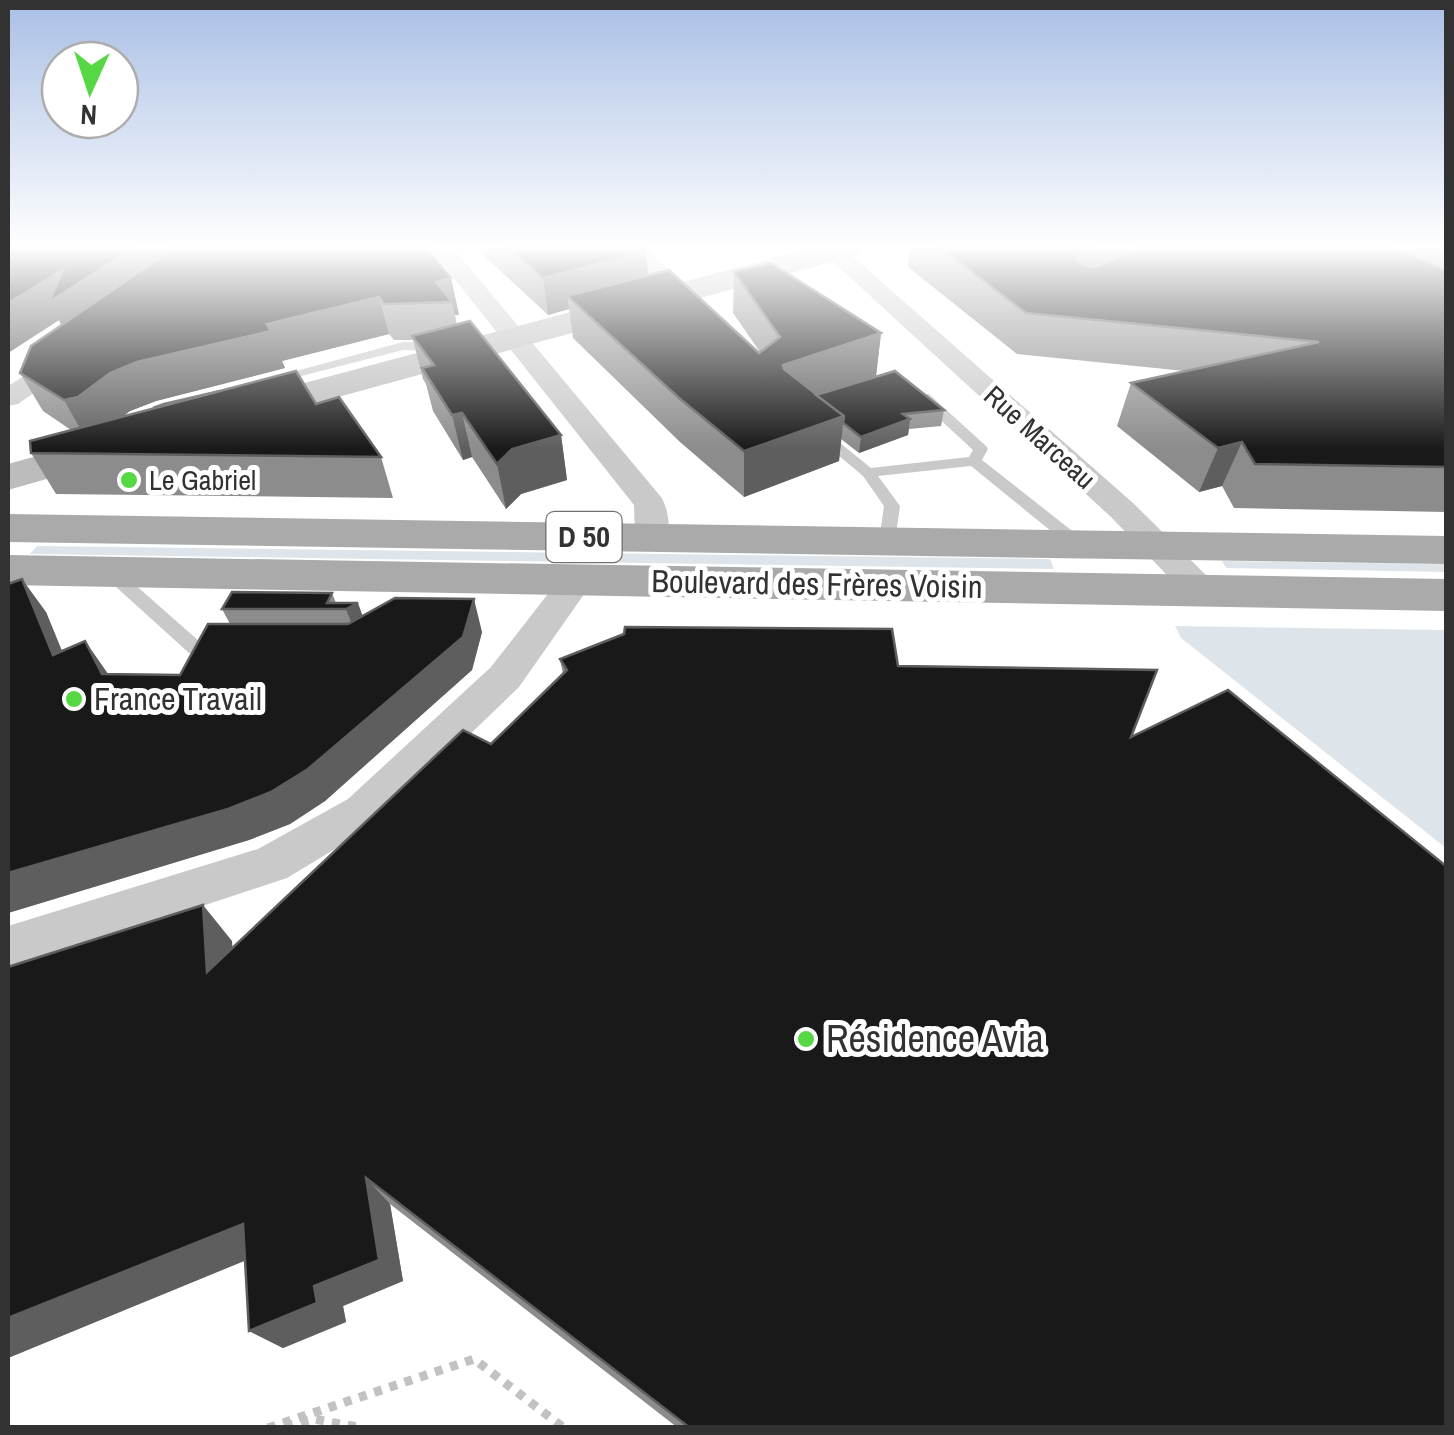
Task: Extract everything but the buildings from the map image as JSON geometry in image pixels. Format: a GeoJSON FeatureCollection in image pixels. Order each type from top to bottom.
{"type":"FeatureCollection","features":[{"type":"Feature","properties":{"kind":"main road"},"geometry":{"type":"LineString","coordinates":[[194,425],[596,315]]}},
{"type":"Feature","properties":{"kind":"main road"},"geometry":{"type":"LineString","coordinates":[[8,477],[91,453],[132,434]]}},
{"type":"Feature","properties":{"kind":"main road","name":"Boulevard des Frères Voisin"},"geometry":{"type":"LineString","coordinates":[[8,528],[1446,550]]}},
{"type":"Feature","properties":{"kind":"main road","name":"Boulevard des Frères Voisin"},"geometry":{"type":"LineString","coordinates":[[8,570],[465,588],[577,580],[1446,595]]}},
{"type":"Feature","properties":{"kind":"street"},"geometry":{"type":"LineString","coordinates":[[497,315],[650,504],[652,538]]}},
{"type":"Feature","properties":{"kind":"street","name":"Rue Marceau"},"geometry":{"type":"LineString","coordinates":[[907,315],[1160,546],[1202,591]]}},
{"type":"Feature","properties":{"kind":"street"},"geometry":{"type":"LineString","coordinates":[[8,398],[90,341]]}},
{"type":"Feature","properties":{"kind":"street"},"geometry":{"type":"LineString","coordinates":[[8,948],[271,864],[363,811],[505,677],[577,580]]}},
{"type":"Feature","properties":{"kind":"lane"},"geometry":{"type":"LineString","coordinates":[[253,384],[403,346],[479,348]]}},
{"type":"Feature","properties":{"kind":"lane"},"geometry":{"type":"LineString","coordinates":[[914,388],[981,450],[974,460]]}},
{"type":"Feature","properties":{"kind":"lane"},"geometry":{"type":"LineString","coordinates":[[804,420],[868,473],[892,506],[887,542]]}},
{"type":"Feature","properties":{"kind":"lane"},"geometry":{"type":"LineString","coordinates":[[868,473],[974,460],[1080,545]]}},
{"type":"Feature","properties":{"kind":"lane"},"geometry":{"type":"LineString","coordinates":[[110,572],[196,648],[233,648]]}},
{"type":"Feature","properties":{"kind":"path"},"geometry":{"type":"LineString","coordinates":[[268,1428],[474,1359],[564,1428]]}},
{"type":"Feature","properties":{"kind":"path"},"geometry":{"type":"LineString","coordinates":[[278,1428],[314,1419],[362,1428]]}},
{"type":"Feature","properties":{"kind":"shaded area"},"geometry":{"type":"Polygon","coordinates":[[[37,546],[1050,559],[1054,569],[30,554],[37,546]]]}},
{"type":"Feature","properties":{"kind":"shaded area"},"geometry":{"type":"Polygon","coordinates":[[[1222,561],[1446,564],[1446,572],[1226,568],[1222,561]]]}},
{"type":"Feature","properties":{"kind":"shaded area"},"geometry":{"type":"Polygon","coordinates":[[[1175,626],[1446,630],[1446,848],[1181,638],[1175,626]]]}},
{"type":"Feature","properties":{"kind":"place","name":"Le Gabriel"},"geometry":{"type":"Point","coordinates":[129,480]}},
{"type":"Feature","properties":{"kind":"place","name":"France Travail"},"geometry":{"type":"Point","coordinates":[74,699]}},
{"type":"Feature","properties":{"kind":"place","name":"Résidence Avia"},"geometry":{"type":"Point","coordinates":[806,1039]}}]}
